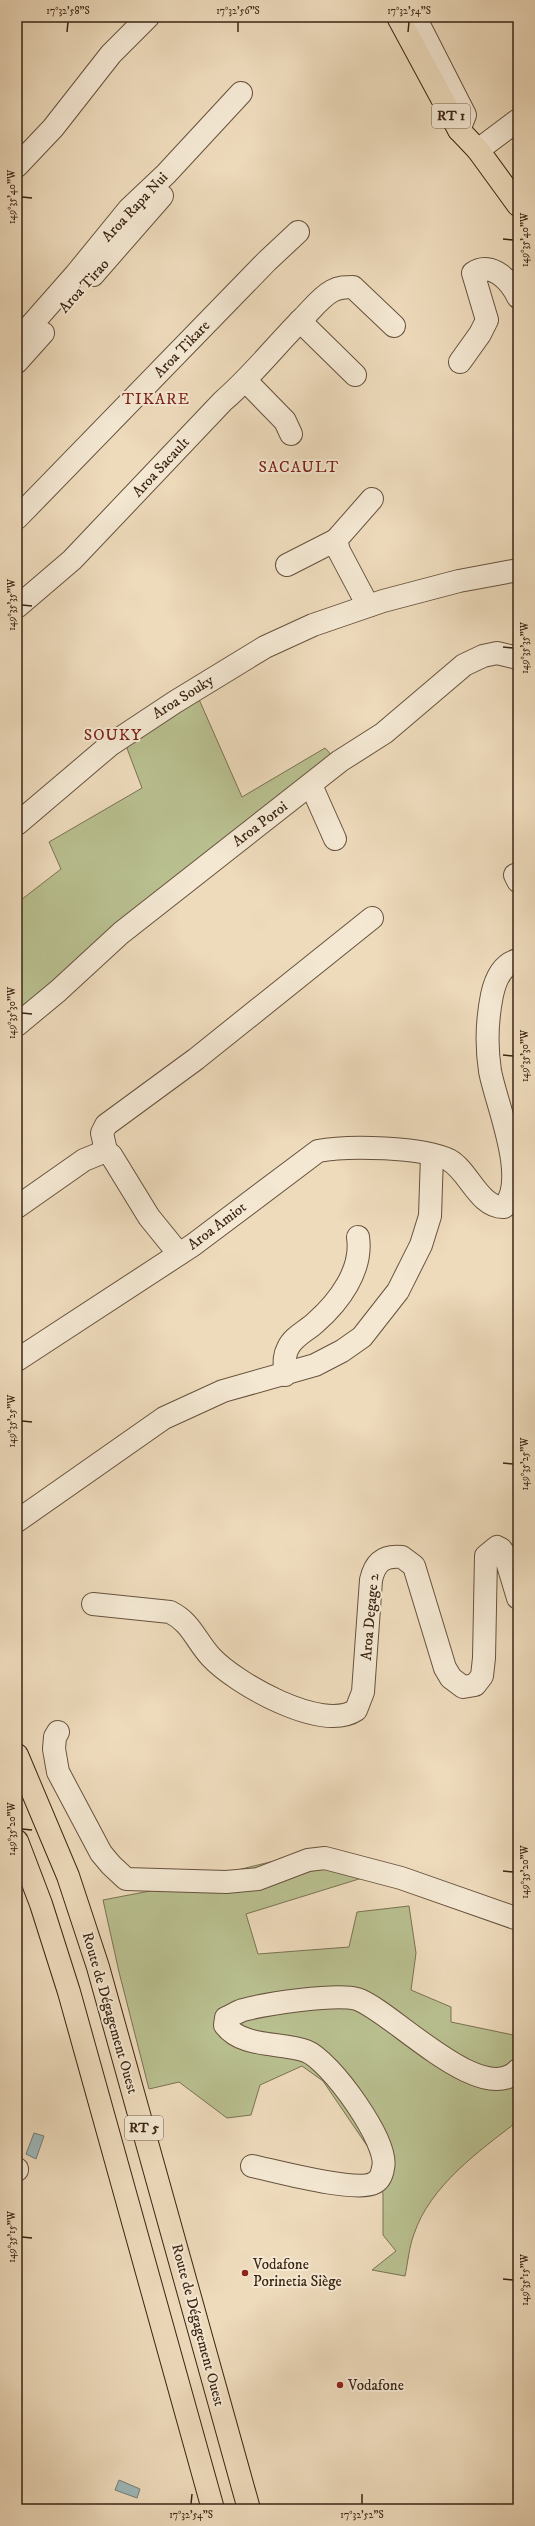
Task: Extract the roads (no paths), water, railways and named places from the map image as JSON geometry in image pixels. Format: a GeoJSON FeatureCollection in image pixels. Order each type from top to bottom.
{"type":"FeatureCollection","features":[{"type":"Feature","properties":{"kind":"main road","name":"RT 1"},"geometry":{"type":"LineString","coordinates":[[398,17],[459,130],[478,150],[518,205]]}},
{"type":"Feature","properties":{"kind":"main road","name":"Route de Dégagement Ouest"},"geometry":{"type":"LineString","coordinates":[[17,1755],[68,1876],[98,1967],[249,2509]]}},
{"type":"Feature","properties":{"kind":"main road","name":"RT 5"},"geometry":{"type":"LineString","coordinates":[[17,1841],[41,1904],[65,1979],[213,2509]]}},
{"type":"Feature","properties":{"kind":"main road"},"geometry":{"type":"LineString","coordinates":[[199,2327],[264,2509]]}},
{"type":"Feature","properties":{"kind":"street"},"geometry":{"type":"LineString","coordinates":[[17,166],[72,104],[111,54],[148,17]]}},
{"type":"Feature","properties":{"kind":"street"},"geometry":{"type":"LineString","coordinates":[[415,17],[464,115],[459,130]]}},
{"type":"Feature","properties":{"kind":"street","name":"Aroa Rapa Nui"},"geometry":{"type":"LineString","coordinates":[[17,341],[76,274],[129,209],[190,149],[241,93]]}},
{"type":"Feature","properties":{"kind":"street"},"geometry":{"type":"LineString","coordinates":[[478,150],[518,120]]}},
{"type":"Feature","properties":{"kind":"street","name":"Aroa Tirao"},"geometry":{"type":"LineString","coordinates":[[17,362],[149,209],[198,156]]}},
{"type":"Feature","properties":{"kind":"street","name":"Aroa Tikare"},"geometry":{"type":"LineString","coordinates":[[17,518],[267,260],[298,232]]}},
{"type":"Feature","properties":{"kind":"street"},"geometry":{"type":"LineString","coordinates":[[460,362],[480,334],[487,320],[475,284],[473,273],[488,269],[501,274],[514,288],[518,297]]}},
{"type":"Feature","properties":{"kind":"street","name":"Aroa Sacault"},"geometry":{"type":"LineString","coordinates":[[17,607],[72,560],[223,401],[246,382],[264,358],[332,291],[344,287],[353,287],[394,326]]}},
{"type":"Feature","properties":{"kind":"street"},"geometry":{"type":"LineString","coordinates":[[300,321],[355,375]]}},
{"type":"Feature","properties":{"kind":"street"},"geometry":{"type":"LineString","coordinates":[[246,382],[285,421],[291,434]]}},
{"type":"Feature","properties":{"kind":"street"},"geometry":{"type":"LineString","coordinates":[[287,565],[336,540],[372,499]]}},
{"type":"Feature","properties":{"kind":"street"},"geometry":{"type":"LineString","coordinates":[[336,540],[339,551],[366,602],[370,605]]}},
{"type":"Feature","properties":{"kind":"street","name":"Aroa Souky"},"geometry":{"type":"LineString","coordinates":[[17,824],[95,756],[175,702],[239,662],[286,637],[313,625],[370,605],[459,581],[518,570]]}},
{"type":"Feature","properties":{"kind":"street","name":"Aroa Poroi"},"geometry":{"type":"LineString","coordinates":[[17,1024],[58,991],[121,933],[340,761],[384,732],[464,665],[483,656],[497,653],[518,658]]}},
{"type":"Feature","properties":{"kind":"street"},"geometry":{"type":"LineString","coordinates":[[311,785],[335,839]]}},
{"type":"Feature","properties":{"kind":"street"},"geometry":{"type":"LineString","coordinates":[[179,1254],[162,1234],[111,1155],[106,1151],[102,1134],[106,1125],[202,1055],[372,918]]}},
{"type":"Feature","properties":{"kind":"street","name":"Aroa Amiot"},"geometry":{"type":"LineString","coordinates":[[17,1360],[179,1254],[318,1151],[337,1148],[376,1148],[432,1155],[451,1161],[476,1189],[499,1207],[504,1207],[508,1203],[512,1192],[513,1174],[501,1111],[490,1072],[487,1039],[494,986],[501,972],[508,965],[518,960]]}},
{"type":"Feature","properties":{"kind":"street"},"geometry":{"type":"LineString","coordinates":[[17,1207],[84,1160],[106,1151]]}},
{"type":"Feature","properties":{"kind":"street"},"geometry":{"type":"LineString","coordinates":[[17,1521],[164,1418],[223,1391],[285,1375],[315,1365],[354,1343],[371,1327],[398,1291],[415,1260],[430,1216],[432,1155]]}},
{"type":"Feature","properties":{"kind":"street"},"geometry":{"type":"LineString","coordinates":[[285,1375],[284,1360],[289,1346],[326,1314],[356,1271],[360,1249],[358,1237]]}},
{"type":"Feature","properties":{"kind":"street","name":"Aroa Degage 2"},"geometry":{"type":"LineString","coordinates":[[93,1604],[170,1612],[181,1617],[190,1626],[210,1656],[229,1673],[278,1700],[302,1710],[340,1716],[356,1710],[363,1692],[371,1580],[374,1567],[383,1559],[402,1558],[414,1566],[445,1668],[451,1678],[463,1687],[475,1685],[482,1676],[484,1658],[485,1571],[486,1556],[490,1550],[497,1547],[501,1549],[505,1555],[518,1598]]}},
{"type":"Feature","properties":{"kind":"street"},"geometry":{"type":"LineString","coordinates":[[58,1732],[55,1737],[54,1749],[58,1772],[101,1853],[111,1866],[126,1879],[159,1882],[200,1880],[226,1882],[258,1879],[308,1860],[326,1858],[401,1878],[518,1919]]}},
{"type":"Feature","properties":{"kind":"street"},"geometry":{"type":"LineString","coordinates":[[252,2166],[352,2186],[374,2183],[381,2177],[384,2166],[383,2152],[375,2134],[323,2061],[306,2052],[265,2044],[231,2033],[225,2025],[226,2018],[242,2011],[303,2001],[356,1999],[372,2005],[412,2038],[448,2061],[475,2074],[503,2078],[518,2070]]}},
{"type":"Feature","properties":{"kind":"water"},"geometry":{"type":"Polygon","coordinates":[[[34,2133],[44,2136],[36,2159],[26,2154],[34,2133]]]}},
{"type":"Feature","properties":{"kind":"water"},"geometry":{"type":"Polygon","coordinates":[[[119,2480],[140,2489],[137,2498],[115,2490],[119,2480]]]}},
{"type":"Feature","properties":{"kind":"place","name":"Vodafone Porinetia Siège"},"geometry":{"type":"Point","coordinates":[245,2273]}},
{"type":"Feature","properties":{"kind":"place","name":"Vodafone"},"geometry":{"type":"Point","coordinates":[340,2385]}},
{"type":"Feature","properties":{"kind":"district","name":"TIKARE"},"geometry":{"type":"Point","coordinates":[156,399]}},
{"type":"Feature","properties":{"kind":"district","name":"SACAULT"},"geometry":{"type":"Point","coordinates":[299,467]}},
{"type":"Feature","properties":{"kind":"district","name":"SOUKY"},"geometry":{"type":"Point","coordinates":[113,735]}}]}
